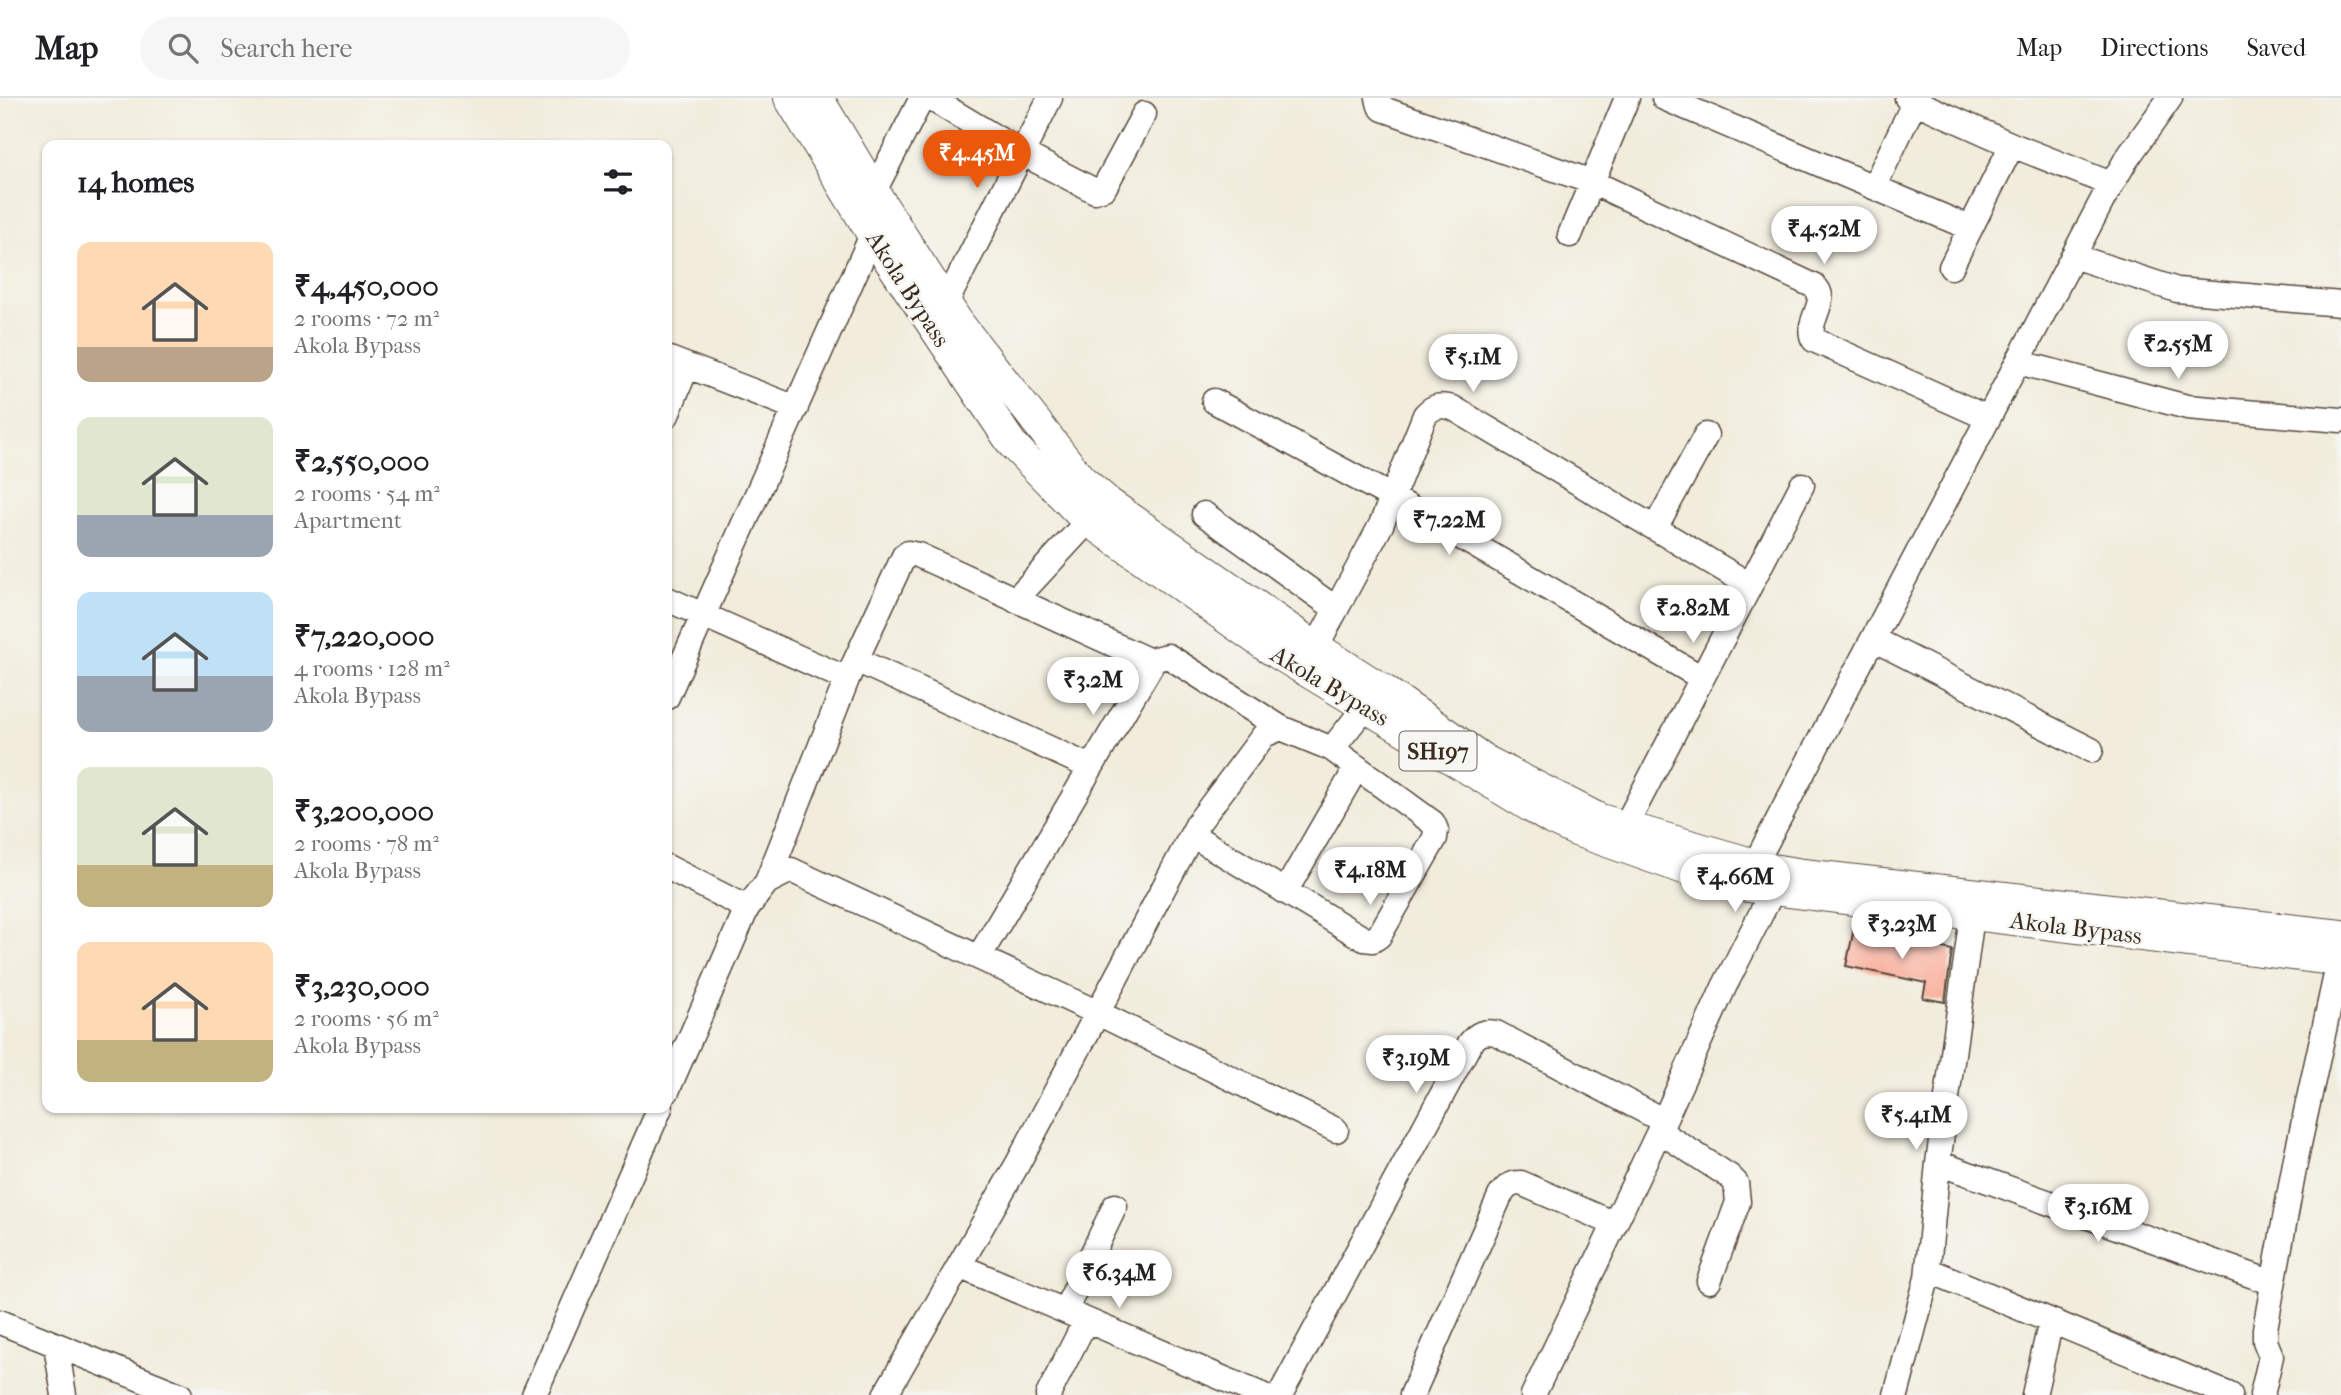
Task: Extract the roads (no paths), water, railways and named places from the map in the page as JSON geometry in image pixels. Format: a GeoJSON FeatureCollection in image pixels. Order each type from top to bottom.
{"type":"FeatureCollection","features":[{"type":"Feature","properties":{"kind":"main road","name":"Akola Bypass"},"geometry":{"type":"LineString","coordinates":[[789,98],[872,235],[898,252],[946,303],[958,323],[1081,480],[1109,503],[1316,647],[1485,760],[1600,820],[1755,864],[1803,874],[2340,953]]}},
{"type":"Feature","properties":{"kind":"main road","name":"Akola Bypass"},"geometry":{"type":"LineString","coordinates":[[818,98],[874,191],[898,252],[1012,444],[1088,521],[1262,645],[1562,825],[1718,881],[1972,916],[2340,953]]}},
{"type":"Feature","properties":{"kind":"street"},"geometry":{"type":"LineString","coordinates":[[874,191],[922,98]]}},
{"type":"Feature","properties":{"kind":"street"},"geometry":{"type":"LineString","coordinates":[[930,98],[1022,153],[1095,191],[1104,188],[1144,114]]}},
{"type":"Feature","properties":{"kind":"street"},"geometry":{"type":"LineString","coordinates":[[946,303],[1050,98]]}},
{"type":"Feature","properties":{"kind":"street"},"geometry":{"type":"LineString","coordinates":[[1378,98],[1383,109],[1592,182],[1814,286],[1821,297],[1811,331],[1814,340],[1988,418]]}},
{"type":"Feature","properties":{"kind":"street"},"geometry":{"type":"LineString","coordinates":[[1570,235],[1627,98]]}},
{"type":"Feature","properties":{"kind":"street"},"geometry":{"type":"LineString","coordinates":[[1664,98],[1970,228]]}},
{"type":"Feature","properties":{"kind":"street"},"geometry":{"type":"LineString","coordinates":[[1755,864],[2111,184],[2165,99]]}},
{"type":"Feature","properties":{"kind":"street"},"geometry":{"type":"LineString","coordinates":[[1874,187],[1911,100],[2012,145],[2111,184]]}},
{"type":"Feature","properties":{"kind":"street"},"geometry":{"type":"LineString","coordinates":[[1951,267],[2012,145]]}},
{"type":"Feature","properties":{"kind":"street"},"geometry":{"type":"LineString","coordinates":[[672,686],[872,235]]}},
{"type":"Feature","properties":{"kind":"street"},"geometry":{"type":"LineString","coordinates":[[2073,256],[2177,290],[2341,304]]}},
{"type":"Feature","properties":{"kind":"street"},"geometry":{"type":"LineString","coordinates":[[672,388],[677,362],[796,408]]}},
{"type":"Feature","properties":{"kind":"street"},"geometry":{"type":"LineString","coordinates":[[2018,362],[2187,407],[2341,420]]}},
{"type":"Feature","properties":{"kind":"street"},"geometry":{"type":"LineString","coordinates":[[1214,401],[1392,497],[1702,678]]}},
{"type":"Feature","properties":{"kind":"street"},"geometry":{"type":"LineString","coordinates":[[1316,647],[1381,525],[1425,415],[1431,408],[1442,405],[1453,408],[1750,585]]}},
{"type":"Feature","properties":{"kind":"street"},"geometry":{"type":"LineString","coordinates":[[1655,528],[1706,435]]}},
{"type":"Feature","properties":{"kind":"street"},"geometry":{"type":"LineString","coordinates":[[1625,827],[1802,485]]}},
{"type":"Feature","properties":{"kind":"street"},"geometry":{"type":"LineString","coordinates":[[1204,514],[1336,609]]}},
{"type":"Feature","properties":{"kind":"street"},"geometry":{"type":"LineString","coordinates":[[1015,600],[1088,521]]}},
{"type":"Feature","properties":{"kind":"street"},"geometry":{"type":"LineString","coordinates":[[672,1080],[747,908],[767,882],[851,670],[904,556],[908,553],[918,555],[1152,662]]}},
{"type":"Feature","properties":{"kind":"street"},"geometry":{"type":"LineString","coordinates":[[672,601],[1090,767]]}},
{"type":"Feature","properties":{"kind":"street"},"geometry":{"type":"LineString","coordinates":[[1873,639],[2091,750]]}},
{"type":"Feature","properties":{"kind":"street"},"geometry":{"type":"LineString","coordinates":[[978,957],[1152,662],[1161,656],[1168,656],[1281,728],[1332,749],[1433,823],[1436,830],[1435,838],[1379,936],[1373,940],[1364,939],[1192,835]]}},
{"type":"Feature","properties":{"kind":"street"},"geometry":{"type":"LineString","coordinates":[[1332,749],[1365,707]]}},
{"type":"Feature","properties":{"kind":"street"},"geometry":{"type":"LineString","coordinates":[[891,1393],[1017,1165],[1198,823],[1264,735],[1281,728]]}},
{"type":"Feature","properties":{"kind":"street"},"geometry":{"type":"LineString","coordinates":[[1285,892],[1357,767]]}},
{"type":"Feature","properties":{"kind":"street"},"geometry":{"type":"LineString","coordinates":[[672,870],[747,908]]}},
{"type":"Feature","properties":{"kind":"street"},"geometry":{"type":"LineString","coordinates":[[767,882],[791,870],[1098,1013],[1336,1130]]}},
{"type":"Feature","properties":{"kind":"street"},"geometry":{"type":"LineString","coordinates":[[1533,1395],[1661,1126],[1724,986],[1773,890]]}},
{"type":"Feature","properties":{"kind":"street"},"geometry":{"type":"LineString","coordinates":[[1896,1395],[1928,1270],[1938,1163],[1972,916]]}},
{"type":"Feature","properties":{"kind":"street"},"geometry":{"type":"LineString","coordinates":[[2262,1395],[2271,1360],[2271,1352],[2264,1335],[2273,1283],[2296,1158],[2340,953]]}},
{"type":"Feature","properties":{"kind":"street"},"geometry":{"type":"LineString","coordinates":[[1280,1395],[1470,1043],[1476,1035],[1485,1031],[1496,1032],[1661,1126],[1736,1183],[1738,1202],[1709,1281]]}},
{"type":"Feature","properties":{"kind":"street"},"geometry":{"type":"LineString","coordinates":[[534,1395],[658,1113]]}},
{"type":"Feature","properties":{"kind":"street"},"geometry":{"type":"LineString","coordinates":[[1938,1163],[2273,1283]]}},
{"type":"Feature","properties":{"kind":"street"},"geometry":{"type":"LineString","coordinates":[[1412,1395],[1500,1196],[1506,1188],[1513,1183],[1521,1183],[1615,1224]]}},
{"type":"Feature","properties":{"kind":"street"},"geometry":{"type":"LineString","coordinates":[[1048,1395],[1115,1206]]}},
{"type":"Feature","properties":{"kind":"street"},"geometry":{"type":"LineString","coordinates":[[959,1266],[1262,1395]]}},
{"type":"Feature","properties":{"kind":"street"},"geometry":{"type":"LineString","coordinates":[[1928,1270],[2230,1395]]}},
{"type":"Feature","properties":{"kind":"street"},"geometry":{"type":"LineString","coordinates":[[2034,1395],[2051,1321]]}},
{"type":"Feature","properties":{"kind":"street"},"geometry":{"type":"LineString","coordinates":[[0,1322],[180,1395]]}},
{"type":"Feature","properties":{"kind":"street"},"geometry":{"type":"LineString","coordinates":[[56,1345],[64,1395]]}}]}
